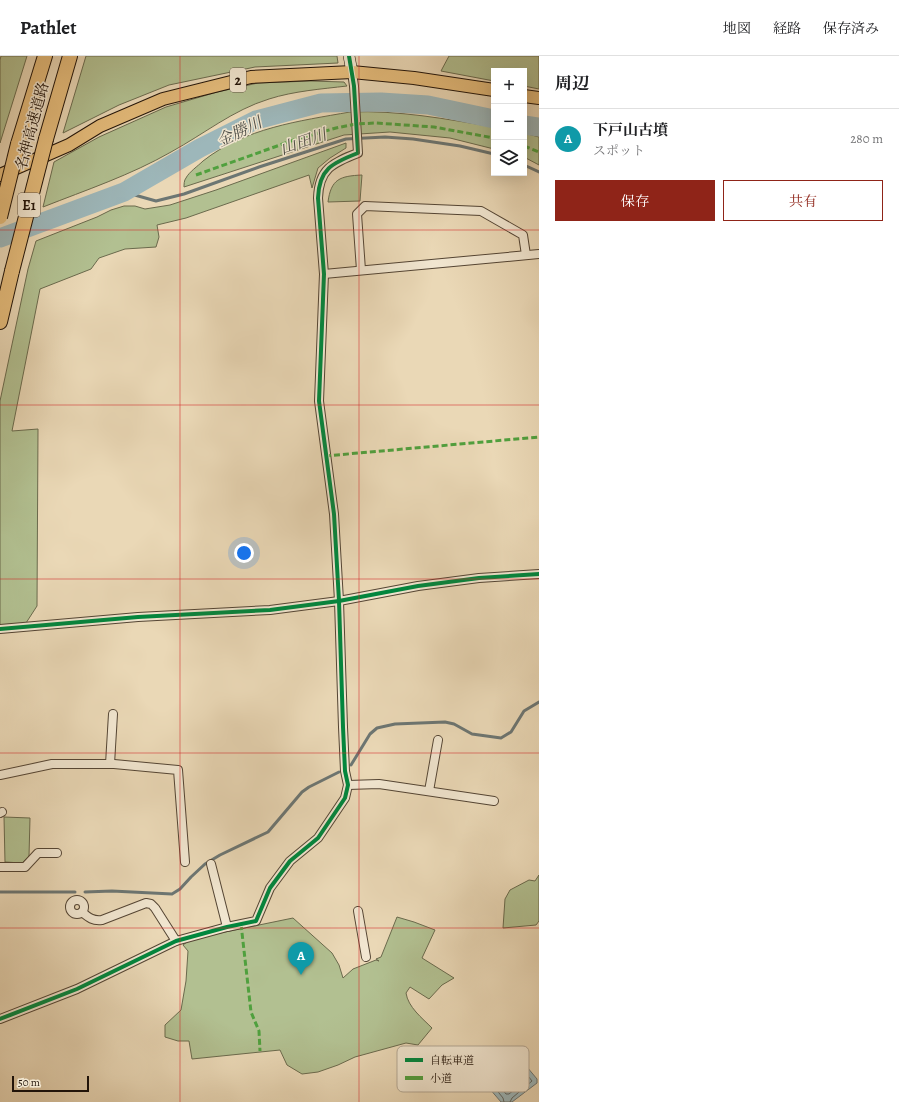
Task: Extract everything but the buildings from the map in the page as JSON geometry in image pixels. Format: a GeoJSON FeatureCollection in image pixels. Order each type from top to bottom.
{"type":"FeatureCollection","features":[{"type":"Feature","properties":{"kind":"highway","name":"名神高速道路"},"geometry":{"type":"LineString","coordinates":[[0,217],[18,144],[45,56]]}},
{"type":"Feature","properties":{"kind":"highway","name":"名神高速道路"},"geometry":{"type":"LineString","coordinates":[[0,322],[46,139],[70,56]]}},
{"type":"Feature","properties":{"kind":"main road","name":"2"},"geometry":{"type":"LineString","coordinates":[[0,175],[69,146],[100,126],[163,99],[251,77],[352,72],[414,78],[491,90]]}},
{"type":"Feature","properties":{"kind":"main road"},"geometry":{"type":"LineString","coordinates":[[527,96],[539,98]]}},
{"type":"Feature","properties":{"kind":"street"},"geometry":{"type":"LineString","coordinates":[[0,1019],[77,989],[176,941],[227,927],[256,921],[270,888],[290,861],[318,838],[345,798],[348,785],[345,772],[339,601],[334,514],[319,401],[324,274],[318,187],[322,175],[331,167],[343,159],[358,153],[354,86],[349,56]]}},
{"type":"Feature","properties":{"kind":"street"},"geometry":{"type":"LineString","coordinates":[[361,270],[357,214],[364,206],[481,211],[523,235],[526,255]]}},
{"type":"Feature","properties":{"kind":"street"},"geometry":{"type":"LineString","coordinates":[[324,274],[539,254]]}},
{"type":"Feature","properties":{"kind":"street"},"geometry":{"type":"LineString","coordinates":[[0,629],[138,617],[270,610],[339,601],[418,586],[479,578],[539,574]]}},
{"type":"Feature","properties":{"kind":"street"},"geometry":{"type":"LineString","coordinates":[[110,764],[113,714]]}},
{"type":"Feature","properties":{"kind":"street"},"geometry":{"type":"LineString","coordinates":[[429,791],[438,740]]}},
{"type":"Feature","properties":{"kind":"street"},"geometry":{"type":"LineString","coordinates":[[0,775],[52,764],[110,764],[178,770],[185,862]]}},
{"type":"Feature","properties":{"kind":"street"},"geometry":{"type":"LineString","coordinates":[[348,785],[379,784],[494,801]]}},
{"type":"Feature","properties":{"kind":"street"},"geometry":{"type":"LineString","coordinates":[[0,867],[25,867],[38,853],[57,853]]}},
{"type":"Feature","properties":{"kind":"street"},"geometry":{"type":"LineString","coordinates":[[211,864],[227,927]]}},
{"type":"Feature","properties":{"kind":"street"},"geometry":{"type":"LineString","coordinates":[[82,912],[89,918],[96,921],[146,903],[150,904],[159,914],[176,941]]}},
{"type":"Feature","properties":{"kind":"street"},"geometry":{"type":"LineString","coordinates":[[358,911],[366,957]]}},
{"type":"Feature","properties":{"kind":"green space"},"geometry":{"type":"Polygon","coordinates":[[[1,56],[27,56],[0,143],[0,60],[1,56]]]}},
{"type":"Feature","properties":{"kind":"green space"},"geometry":{"type":"Polygon","coordinates":[[[86,56],[337,56],[338,63],[255,67],[169,85],[119,105],[63,133],[86,56]]]}},
{"type":"Feature","properties":{"kind":"green space"},"geometry":{"type":"Polygon","coordinates":[[[449,56],[539,56],[539,89],[527,87],[527,68],[491,68],[491,80],[441,71],[449,56]]]}},
{"type":"Feature","properties":{"kind":"green space"},"geometry":{"type":"Polygon","coordinates":[[[310,81],[344,82],[347,86],[288,94],[269,99],[243,109],[183,145],[140,168],[43,207],[54,162],[99,137],[166,107],[217,92],[258,83],[310,81]]]}},
{"type":"Feature","properties":{"kind":"green space"},"geometry":{"type":"Polygon","coordinates":[[[350,112],[386,112],[440,118],[491,126],[491,148],[450,138],[390,132],[344,135],[184,187],[185,179],[189,174],[203,161],[219,150],[255,133],[311,119],[350,112]]]}},
{"type":"Feature","properties":{"kind":"green space"},"geometry":{"type":"Polygon","coordinates":[[[527,134],[539,137],[539,165],[527,159],[527,134]]]}},
{"type":"Feature","properties":{"kind":"green space"},"geometry":{"type":"Polygon","coordinates":[[[346,143],[346,148],[318,168],[312,188],[309,175],[186,218],[157,225],[159,237],[156,247],[125,249],[99,258],[91,269],[40,289],[12,431],[38,429],[37,606],[26,623],[0,625],[0,401],[28,269],[36,241],[111,210],[124,206],[135,206],[145,209],[170,205],[346,143]]]}},
{"type":"Feature","properties":{"kind":"green space"},"geometry":{"type":"Polygon","coordinates":[[[362,175],[360,201],[328,202],[331,188],[338,180],[348,176],[362,175]]]}},
{"type":"Feature","properties":{"kind":"green space"},"geometry":{"type":"Polygon","coordinates":[[[4,817],[30,818],[29,856],[22,863],[5,862],[4,817]]]}},
{"type":"Feature","properties":{"kind":"green space"},"geometry":{"type":"Polygon","coordinates":[[[539,875],[539,921],[536,925],[503,928],[505,899],[510,890],[529,880],[535,881],[539,875]]]}},
{"type":"Feature","properties":{"kind":"green space"},"geometry":{"type":"Polygon","coordinates":[[[397,917],[435,930],[422,958],[454,978],[442,985],[429,999],[410,987],[406,993],[412,1008],[432,1028],[418,1045],[406,1043],[355,1057],[318,1072],[302,1074],[287,1065],[280,1050],[192,1059],[189,1041],[178,1041],[165,1037],[165,1025],[181,1010],[186,981],[188,951],[183,945],[191,939],[293,918],[332,953],[339,965],[343,978],[353,969],[376,960],[379,961],[376,959],[381,957],[397,917]]]}},
{"type":"Feature","properties":{"kind":"water"},"geometry":{"type":"Polygon","coordinates":[[[529,1069],[537,1079],[537,1083],[529,1089],[529,1069]]]}},
{"type":"Feature","properties":{"kind":"water"},"geometry":{"type":"Polygon","coordinates":[[[492,1092],[525,1092],[512,1102],[501,1102],[492,1092]]]}},
{"type":"Feature","properties":{"kind":"waterway","name":"金勝川"},"geometry":{"type":"LineString","coordinates":[[0,238],[124,192],[200,148],[256,120],[321,103],[381,102],[428,105],[491,118]]}},
{"type":"Feature","properties":{"kind":"waterway","name":"金勝川"},"geometry":{"type":"LineString","coordinates":[[527,125],[539,127]]}},
{"type":"Feature","properties":{"kind":"waterway","name":"山田川"},"geometry":{"type":"LineString","coordinates":[[124,192],[156,201],[184,194],[259,167],[346,139],[385,137],[413,139],[460,146],[491,153]]}},
{"type":"Feature","properties":{"kind":"waterway","name":"山田川"},"geometry":{"type":"LineString","coordinates":[[527,166],[539,172]]}},
{"type":"Feature","properties":{"kind":"waterway"},"geometry":{"type":"LineString","coordinates":[[351,765],[370,734],[377,728],[395,724],[445,722],[454,724],[472,734],[501,738],[511,732],[524,711],[539,702]]}},
{"type":"Feature","properties":{"kind":"waterway"},"geometry":{"type":"LineString","coordinates":[[85,892],[112,891],[172,894],[180,889],[205,864],[220,855],[268,832],[302,792],[339,772]]}},
{"type":"Feature","properties":{"kind":"waterway"},"geometry":{"type":"LineString","coordinates":[[0,892],[75,892]]}},
{"type":"Feature","properties":{"kind":"marked path"},"geometry":{"type":"LineString","coordinates":[[196,175],[294,140],[356,124],[376,123],[434,127],[491,137]]}},
{"type":"Feature","properties":{"kind":"marked path"},"geometry":{"type":"LineString","coordinates":[[527,147],[539,152]]}},
{"type":"Feature","properties":{"kind":"marked path"},"geometry":{"type":"LineString","coordinates":[[325,456],[539,437]]}},
{"type":"Feature","properties":{"kind":"marked path"},"geometry":{"type":"LineString","coordinates":[[241,924],[251,1012],[259,1031],[260,1051]]}},
{"type":"Feature","properties":{"kind":"cycle path"},"geometry":{"type":"LineString","coordinates":[[0,1019],[77,989],[176,941],[227,927],[256,921],[270,888],[290,861],[318,838],[345,798],[348,785],[345,771],[339,601],[334,514],[319,401],[324,274],[318,198],[321,180],[329,168],[341,160],[358,153],[354,86],[349,56]]}},
{"type":"Feature","properties":{"kind":"cycle path"},"geometry":{"type":"LineString","coordinates":[[0,629],[138,617],[270,610],[339,601],[418,586],[479,578],[539,574]]}},
{"type":"Feature","properties":{"kind":"place","name":"下戸山古墳"},"geometry":{"type":"Point","coordinates":[301,975]}}]}
